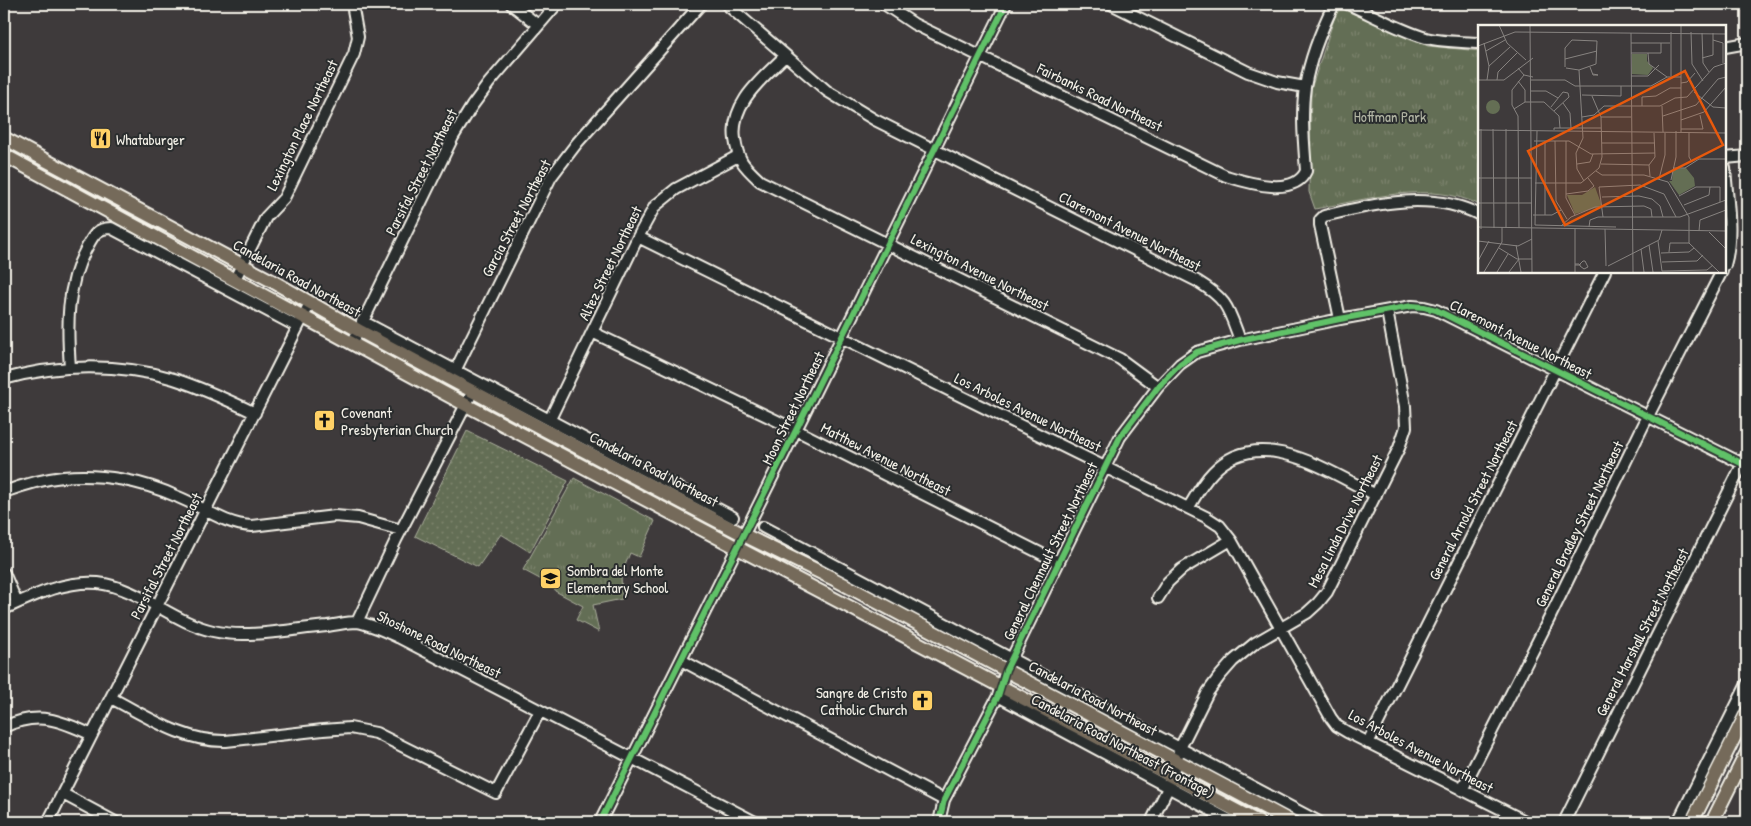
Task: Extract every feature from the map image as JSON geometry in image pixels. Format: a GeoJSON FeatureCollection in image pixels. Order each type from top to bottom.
{"type":"FeatureCollection","features":[{"type":"Feature","properties":{"kind":"main road","name":"Candelaria Road Northeast"},"geometry":{"type":"LineString","coordinates":[[4,138],[310,303],[360,325],[473,391],[744,535],[832,578],[1292,822]]}},
{"type":"Feature","properties":{"kind":"main road","name":"Candelaria Road Northeast"},"geometry":{"type":"LineString","coordinates":[[4,155],[236,279],[300,322],[352,344],[736,549],[825,594],[1000,692],[1169,782],[1258,822]]}},
{"type":"Feature","properties":{"kind":"main road"},"geometry":{"type":"LineString","coordinates":[[1692,822],[1747,712]]}},
{"type":"Feature","properties":{"kind":"main road"},"geometry":{"type":"LineString","coordinates":[[1712,822],[1747,752]]}},
{"type":"Feature","properties":{"kind":"street","name":"Lexington Place Northeast"},"geometry":{"type":"LineString","coordinates":[[236,279],[266,217],[284,198],[354,54],[358,37],[352,4]]}},
{"type":"Feature","properties":{"kind":"street"},"geometry":{"type":"LineString","coordinates":[[511,4],[538,25]]}},
{"type":"Feature","properties":{"kind":"street","name":"Parsifal Street Northeast"},"geometry":{"type":"LineString","coordinates":[[352,344],[453,137],[489,83],[557,4]]}},
{"type":"Feature","properties":{"kind":"street","name":"Garcia Street Northeast"},"geometry":{"type":"LineString","coordinates":[[456,369],[552,177],[577,143],[701,4]]}},
{"type":"Feature","properties":{"kind":"street","name":"Claremont Avenue Northeast"},"geometry":{"type":"LineString","coordinates":[[726,4],[827,91],[875,120],[1198,281],[1214,292],[1228,308],[1240,340],[1412,306],[1424,307],[1436,310],[1648,416],[1746,462]]}},
{"type":"Feature","properties":{"kind":"street","name":"Fairbanks Road Northeast"},"geometry":{"type":"LineString","coordinates":[[884,4],[914,24],[1226,176],[1248,183],[1266,186],[1284,185],[1299,181],[1303,177],[1306,171],[1303,131],[1306,87]]}},
{"type":"Feature","properties":{"kind":"street","name":"Moon Street Northeast"},"geometry":{"type":"LineString","coordinates":[[600,822],[1006,4]]}},
{"type":"Feature","properties":{"kind":"street"},"geometry":{"type":"LineString","coordinates":[[1111,4],[1248,72],[1277,82],[1306,87],[1320,34],[1334,4]]}},
{"type":"Feature","properties":{"kind":"street"},"geometry":{"type":"LineString","coordinates":[[1348,4],[1426,38],[1478,43]]}},
{"type":"Feature","properties":{"kind":"street"},"geometry":{"type":"LineString","coordinates":[[1726,46],[1747,43]]}},
{"type":"Feature","properties":{"kind":"street"},"geometry":{"type":"LineString","coordinates":[[738,156],[734,126],[740,106],[746,96],[785,56]]}},
{"type":"Feature","properties":{"kind":"street","name":"Altez Street Northeast"},"geometry":{"type":"LineString","coordinates":[[550,419],[638,237],[655,206],[676,189],[738,156]]}},
{"type":"Feature","properties":{"kind":"street","name":"Lexington Avenue Northeast"},"geometry":{"type":"LineString","coordinates":[[738,156],[749,171],[760,181],[1120,359],[1158,387]]}},
{"type":"Feature","properties":{"kind":"street"},"geometry":{"type":"LineString","coordinates":[[1726,158],[1747,156]]}},
{"type":"Feature","properties":{"kind":"street"},"geometry":{"type":"LineString","coordinates":[[1726,181],[1730,232],[1726,260]]}},
{"type":"Feature","properties":{"kind":"street"},"geometry":{"type":"LineString","coordinates":[[1340,319],[1320,225],[1320,220],[1324,216],[1393,202],[1425,201],[1451,204],[1478,213]]}},
{"type":"Feature","properties":{"kind":"street"},"geometry":{"type":"LineString","coordinates":[[70,367],[68,323],[71,291],[79,262],[91,240],[103,228],[111,228],[300,322]]}},
{"type":"Feature","properties":{"kind":"street","name":"Los Arboles Avenue Northeast"},"geometry":{"type":"LineString","coordinates":[[638,237],[841,338],[1190,507],[1220,526],[1231,540],[1331,718],[1338,726],[1368,743],[1527,822]]}},
{"type":"Feature","properties":{"kind":"street","name":"General Bradley Street Northeast"},"geometry":{"type":"LineString","coordinates":[[1462,790],[1721,272]]}},
{"type":"Feature","properties":{"kind":"street","name":"General Arnold Street Northeast"},"geometry":{"type":"LineString","coordinates":[[1368,743],[1555,370],[1601,273]]}},
{"type":"Feature","properties":{"kind":"street","name":"Parsifal Street Northeast"},"geometry":{"type":"LineString","coordinates":[[48,822],[310,303]]}},
{"type":"Feature","properties":{"kind":"street","name":"Mesa Linda Drive Northeast"},"geometry":{"type":"LineString","coordinates":[[1151,822],[1169,782],[1180,748],[1208,692],[1233,661],[1255,643],[1307,613],[1327,592],[1400,448],[1406,427],[1405,406],[1387,311]]}},
{"type":"Feature","properties":{"kind":"street"},"geometry":{"type":"LineString","coordinates":[[360,325],[456,369],[733,517]]}},
{"type":"Feature","properties":{"kind":"street","name":"Matthew Avenue Northeast"},"geometry":{"type":"LineString","coordinates":[[592,332],[796,430],[1058,562]]}},
{"type":"Feature","properties":{"kind":"street","name":"General Chennault Street Northeast"},"geometry":{"type":"LineString","coordinates":[[939,822],[944,800],[1000,692],[1006,670],[1120,437],[1158,387],[1180,364],[1197,352],[1240,340]]}},
{"type":"Feature","properties":{"kind":"street"},"geometry":{"type":"LineString","coordinates":[[4,379],[70,367],[144,372],[171,378],[255,413]]}},
{"type":"Feature","properties":{"kind":"street"},"geometry":{"type":"LineString","coordinates":[[357,622],[401,530],[473,391]]}},
{"type":"Feature","properties":{"kind":"street"},"geometry":{"type":"LineString","coordinates":[[1190,507],[1201,486],[1214,471],[1229,460],[1250,452],[1273,450],[1297,456],[1376,495]]}},
{"type":"Feature","properties":{"kind":"street","name":"General Marshall Street Northeast"},"geometry":{"type":"LineString","coordinates":[[1564,822],[1746,462]]}},
{"type":"Feature","properties":{"kind":"street"},"geometry":{"type":"LineString","coordinates":[[4,492],[62,477],[92,476],[151,486],[179,497],[232,523],[241,525],[252,526],[335,516],[358,518],[401,530]]}},
{"type":"Feature","properties":{"kind":"street"},"geometry":{"type":"LineString","coordinates":[[763,527],[1319,822]]}},
{"type":"Feature","properties":{"kind":"street"},"geometry":{"type":"LineString","coordinates":[[1158,598],[1168,582],[1182,569],[1231,540]]}},
{"type":"Feature","properties":{"kind":"street"},"geometry":{"type":"LineString","coordinates":[[4,573],[17,603]]}},
{"type":"Feature","properties":{"kind":"street","name":"Shoshone Road Northeast"},"geometry":{"type":"LineString","coordinates":[[4,609],[44,591],[67,585],[98,583],[124,589],[192,624],[214,631],[237,634],[357,622],[400,638],[755,822]]}},
{"type":"Feature","properties":{"kind":"street"},"geometry":{"type":"LineString","coordinates":[[681,660],[944,800]]}},
{"type":"Feature","properties":{"kind":"street"},"geometry":{"type":"LineString","coordinates":[[1678,822],[1747,684]]}},
{"type":"Feature","properties":{"kind":"street"},"geometry":{"type":"LineString","coordinates":[[111,698],[191,738],[211,742],[350,728],[376,734],[496,793],[540,711]]}},
{"type":"Feature","properties":{"kind":"street"},"geometry":{"type":"LineString","coordinates":[[4,726],[30,718],[50,718],[92,734]]}},
{"type":"Feature","properties":{"kind":"street","name":"Candelaria Road Northeast (Frontage)"},"geometry":{"type":"LineString","coordinates":[[1169,782],[1233,822]]}},
{"type":"Feature","properties":{"kind":"street"},"geometry":{"type":"LineString","coordinates":[[63,794],[115,822]]}},
{"type":"Feature","properties":{"kind":"green space","name":"Hoffman Park"},"geometry":{"type":"Polygon","coordinates":[[[1338,7],[1428,46],[1478,51],[1478,204],[1440,194],[1419,193],[1377,197],[1315,209],[1309,192],[1311,89],[1338,7]]]}},
{"type":"Feature","properties":{"kind":"green space"},"geometry":{"type":"Polygon","coordinates":[[[467,431],[568,481],[530,552],[501,534],[478,567],[415,536],[467,431]]]}},
{"type":"Feature","properties":{"kind":"green space"},"geometry":{"type":"Polygon","coordinates":[[[574,478],[655,521],[639,557],[630,553],[621,575],[622,599],[593,605],[599,632],[576,620],[583,606],[555,591],[553,581],[551,585],[523,570],[574,478]]]}},
{"type":"Feature","properties":{"kind":"cycle path"},"geometry":{"type":"LineString","coordinates":[[600,822],[1006,4]]}},
{"type":"Feature","properties":{"kind":"cycle path"},"geometry":{"type":"LineString","coordinates":[[939,822],[944,800],[998,696],[1006,670],[1120,437],[1158,387],[1180,364],[1197,352],[1240,340],[1340,319],[1412,306],[1424,307],[1436,310],[1747,466]]}},
{"type":"Feature","properties":{"kind":"place","name":"Whataburger"},"geometry":{"type":"Point","coordinates":[100,139]}},
{"type":"Feature","properties":{"kind":"place","name":"Covenant Presbyterian Church"},"geometry":{"type":"Point","coordinates":[325,421]}},
{"type":"Feature","properties":{"kind":"place","name":"Sombra del Monte Elementary School"},"geometry":{"type":"Point","coordinates":[551,579]}},
{"type":"Feature","properties":{"kind":"place","name":"Sangre de Cristo Catholic Church"},"geometry":{"type":"Point","coordinates":[923,701]}}]}
